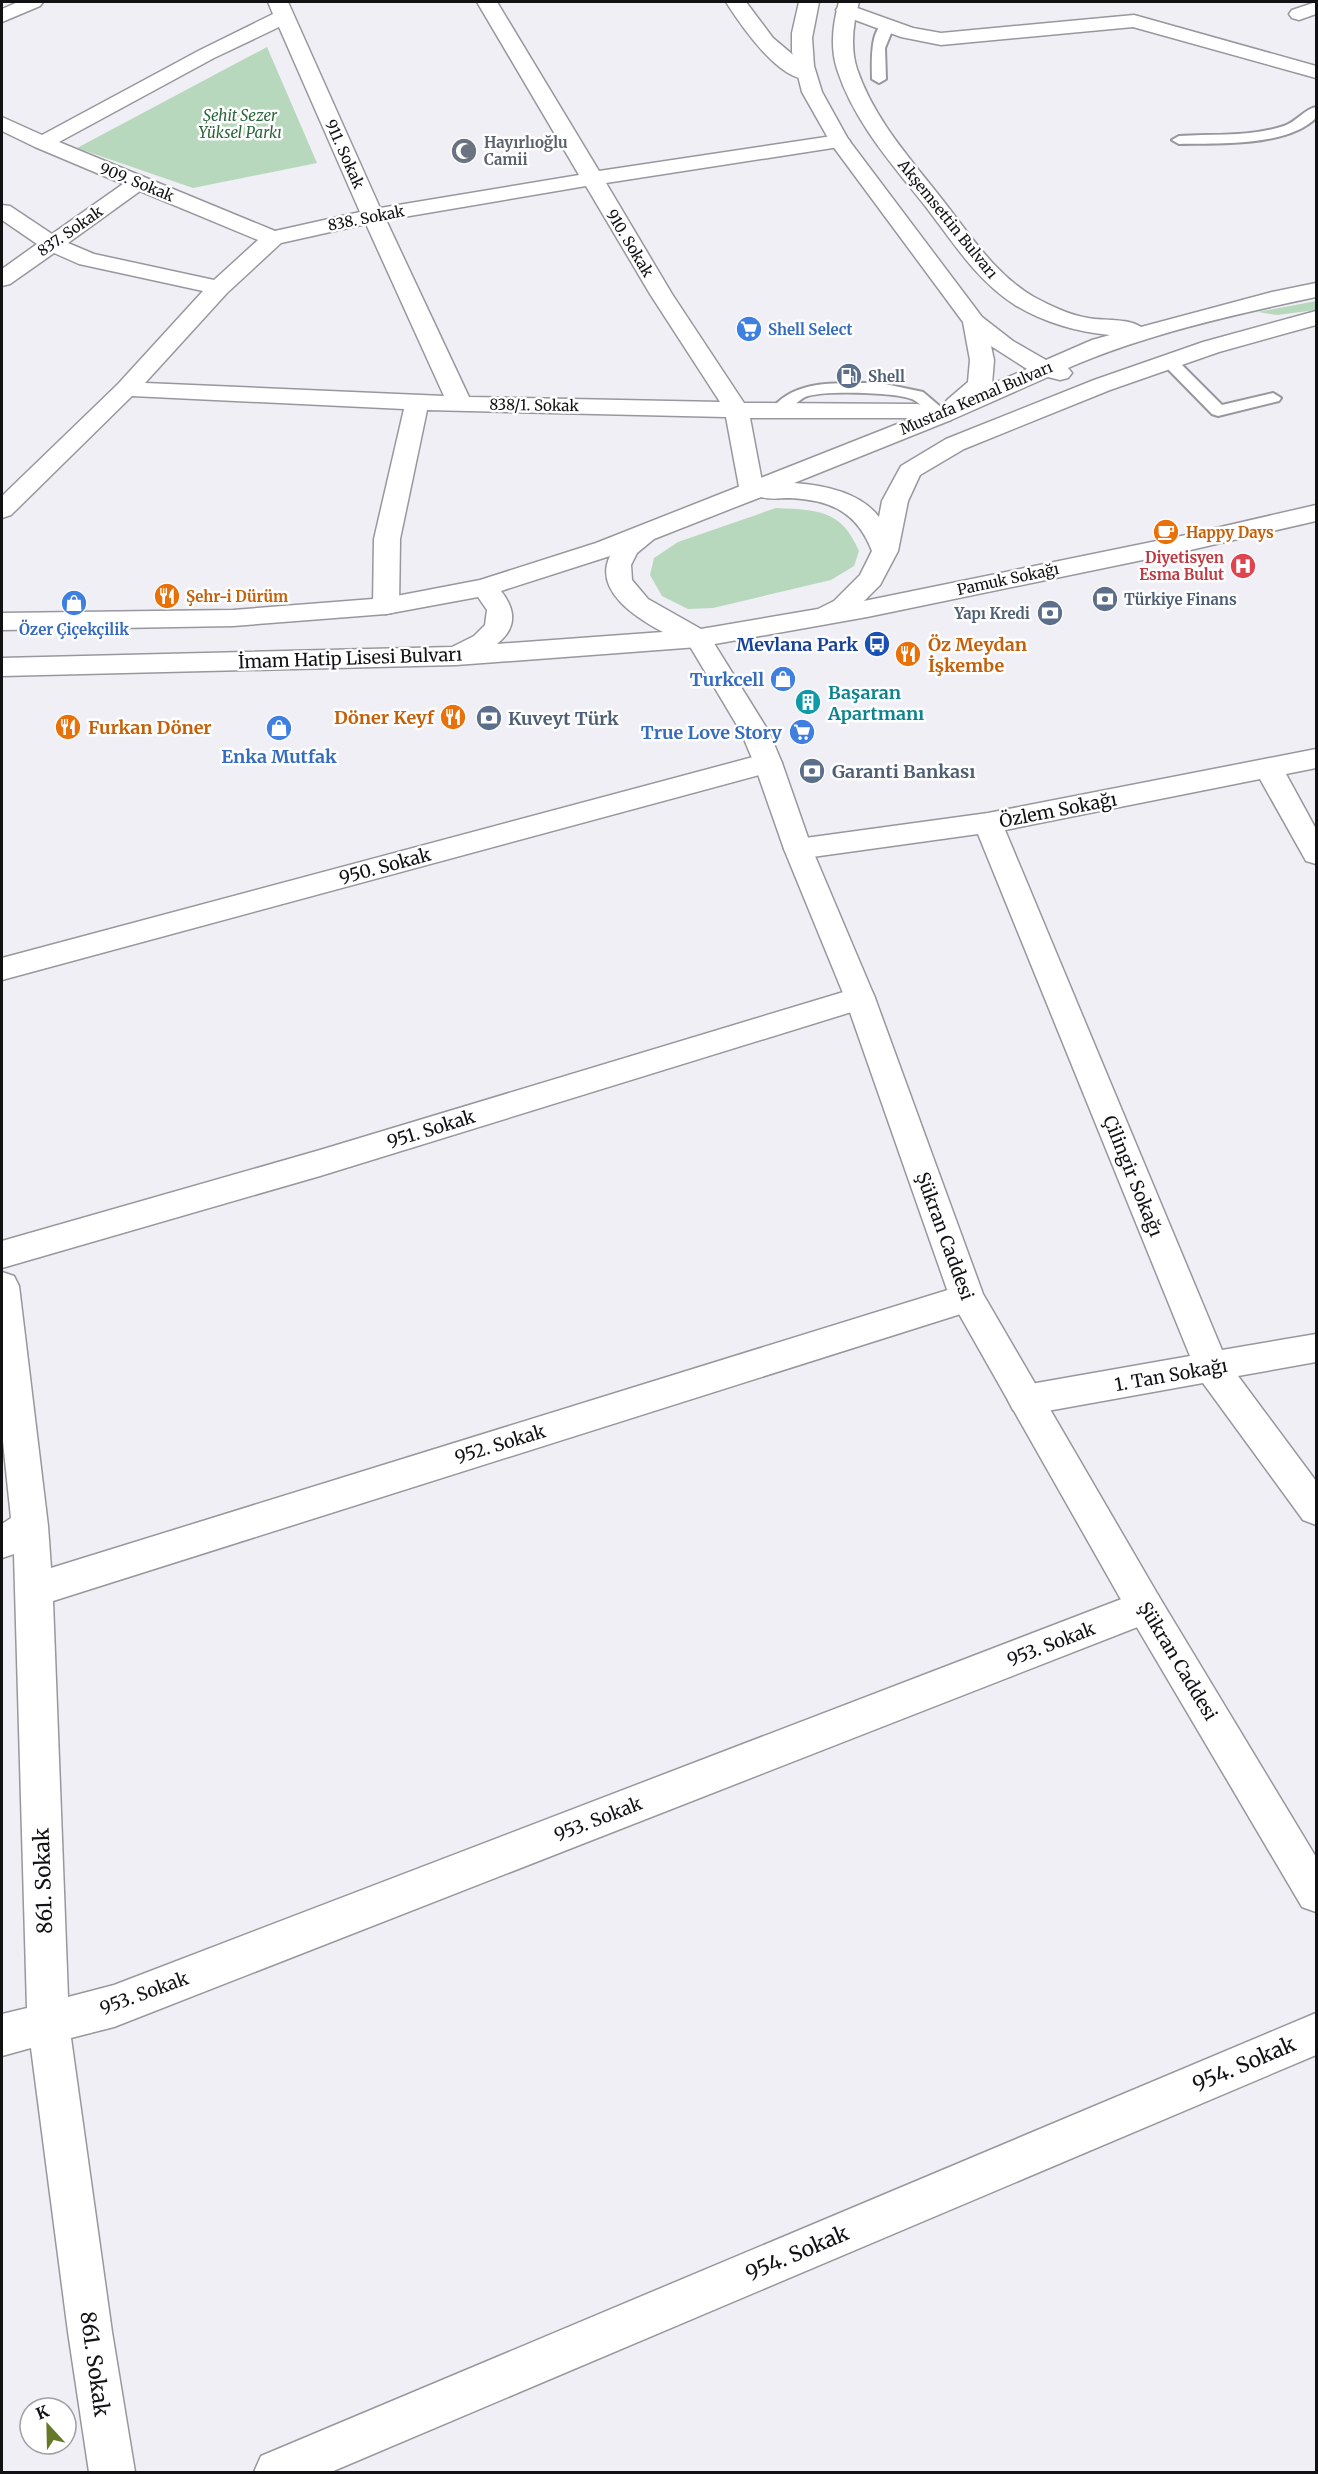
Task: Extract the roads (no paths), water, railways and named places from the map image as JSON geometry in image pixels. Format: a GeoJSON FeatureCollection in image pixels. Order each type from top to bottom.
{"type":"FeatureCollection","features":[{"type":"Feature","properties":{"kind":"street"},"geometry":{"type":"LineString","coordinates":[[2,16],[33,2]]}},
{"type":"Feature","properties":{"kind":"street","name":"910. Sokak"},"geometry":{"type":"LineString","coordinates":[[488,2],[661,294],[737,410],[752,492]]}},
{"type":"Feature","properties":{"kind":"street"},"geometry":{"type":"LineString","coordinates":[[736,2],[750,27],[771,50],[804,74]]}},
{"type":"Feature","properties":{"kind":"street"},"geometry":{"type":"LineString","coordinates":[[809,2],[802,39],[804,74],[821,111],[839,141],[974,322],[1005,346],[1047,368],[1082,381],[1114,381]]}},
{"type":"Feature","properties":{"kind":"street"},"geometry":{"type":"LineString","coordinates":[[848,6],[887,26],[908,33],[941,39],[1134,21],[1317,72]]}},
{"type":"Feature","properties":{"kind":"street","name":"Akşemsettin Bulvarı"},"geometry":{"type":"LineString","coordinates":[[848,6],[842,52],[861,105],[879,134],[988,273],[1022,299],[1059,319],[1085,326],[1158,329]]}},
{"type":"Feature","properties":{"kind":"street"},"geometry":{"type":"LineString","coordinates":[[1134,21],[1154,8]]}},
{"type":"Feature","properties":{"kind":"street"},"geometry":{"type":"LineString","coordinates":[[42,143],[207,54],[282,9]]}},
{"type":"Feature","properties":{"kind":"street","name":"911. Sokak"},"geometry":{"type":"LineString","coordinates":[[282,9],[373,216],[460,404]]}},
{"type":"Feature","properties":{"kind":"street","name":"909. Sokak"},"geometry":{"type":"LineString","coordinates":[[2,123],[42,143],[273,238]]}},
{"type":"Feature","properties":{"kind":"street","name":"838. Sokak"},"geometry":{"type":"LineString","coordinates":[[273,238],[373,216],[591,178],[879,134]]}},
{"type":"Feature","properties":{"kind":"street","name":"837. Sokak"},"geometry":{"type":"LineString","coordinates":[[2,279],[138,183]]}},
{"type":"Feature","properties":{"kind":"street"},"geometry":{"type":"LineString","coordinates":[[2,211],[52,244],[105,264],[219,288]]}},
{"type":"Feature","properties":{"kind":"street"},"geometry":{"type":"LineString","coordinates":[[2,510],[126,389],[219,288],[273,238]]}},
{"type":"Feature","properties":{"kind":"street","name":"Mustafa Kemal Bulvarı"},"geometry":{"type":"LineString","coordinates":[[645,533],[942,415],[1100,345],[1272,299],[1317,290]]}},
{"type":"Feature","properties":{"kind":"street","name":"Mustafa Kemal Bulvarı"},"geometry":{"type":"LineString","coordinates":[[811,620],[843,607],[871,579],[885,551],[896,501],[910,471],[956,444],[1114,381],[1211,347],[1317,318]]}},
{"type":"Feature","properties":{"kind":"street"},"geometry":{"type":"LineString","coordinates":[[942,415],[980,384],[982,360],[980,338],[974,322]]}},
{"type":"Feature","properties":{"kind":"street","name":"838/1. Sokak"},"geometry":{"type":"LineString","coordinates":[[126,389],[460,404],[778,411],[916,411],[942,415]]}},
{"type":"Feature","properties":{"kind":"street"},"geometry":{"type":"LineString","coordinates":[[386,606],[387,539],[417,401]]}},
{"type":"Feature","properties":{"kind":"street"},"geometry":{"type":"LineString","coordinates":[[752,492],[806,490],[830,496],[862,513],[876,528],[885,551]]}},
{"type":"Feature","properties":{"kind":"street","name":"Pamuk Sokağı"},"geometry":{"type":"LineString","coordinates":[[698,638],[811,620],[1186,543],[1317,513]]}},
{"type":"Feature","properties":{"kind":"street"},"geometry":{"type":"LineString","coordinates":[[2,621],[233,618],[386,606],[484,588],[560,565],[645,533]]}},
{"type":"Feature","properties":{"kind":"street"},"geometry":{"type":"LineString","coordinates":[[645,533],[626,550],[618,567],[622,586],[636,602],[656,618],[698,638]]}},
{"type":"Feature","properties":{"kind":"street"},"geometry":{"type":"LineString","coordinates":[[456,656],[483,643],[496,632],[501,621],[497,600],[484,588]]}},
{"type":"Feature","properties":{"kind":"street","name":"İmam Hatip Lisesi Bulvarı"},"geometry":{"type":"LineString","coordinates":[[2,667],[456,656],[698,638]]}},
{"type":"Feature","properties":{"kind":"street","name":"Şükran Caddesi"},"geometry":{"type":"LineString","coordinates":[[698,638],[755,732],[768,763],[798,849],[860,998],[967,1298],[1145,1607],[1317,1893]]}},
{"type":"Feature","properties":{"kind":"street","name":"Özlem Sokağı"},"geometry":{"type":"LineString","coordinates":[[798,849],[988,823],[1317,759]]}},
{"type":"Feature","properties":{"kind":"street","name":"950. Sokak"},"geometry":{"type":"LineString","coordinates":[[2,969],[768,763]]}},
{"type":"Feature","properties":{"kind":"street"},"geometry":{"type":"LineString","coordinates":[[1269,770],[1317,854]]}},
{"type":"Feature","properties":{"kind":"street","name":"Çilingir Sokağı"},"geometry":{"type":"LineString","coordinates":[[988,823],[1212,1368],[1317,1509]]}},
{"type":"Feature","properties":{"kind":"street","name":"951. Sokak"},"geometry":{"type":"LineString","coordinates":[[2,1255],[331,1159],[860,998]]}},
{"type":"Feature","properties":{"kind":"street","name":"861. Sokak"},"geometry":{"type":"LineString","coordinates":[[2,1286],[16,1534],[34,1590],[48,2023],[91,2343],[112,2472]]}},
{"type":"Feature","properties":{"kind":"street","name":"952. Sokak"},"geometry":{"type":"LineString","coordinates":[[34,1590],[967,1298]]}},
{"type":"Feature","properties":{"kind":"street","name":"1. Tan Sokağı"},"geometry":{"type":"LineString","coordinates":[[1025,1400],[1317,1348]]}},
{"type":"Feature","properties":{"kind":"street","name":"953. Sokak"},"geometry":{"type":"LineString","coordinates":[[2,2035],[114,2006],[1145,1607]]}},
{"type":"Feature","properties":{"kind":"street","name":"954. Sokak"},"geometry":{"type":"LineString","coordinates":[[277,2472],[1317,2034]]}},
{"type":"Feature","properties":{"kind":"lane"},"geometry":{"type":"LineString","coordinates":[[879,79],[878,48],[887,26]]}},
{"type":"Feature","properties":{"kind":"lane"},"geometry":{"type":"LineString","coordinates":[[1179,141],[1269,134],[1294,127],[1312,118],[1317,111]]}},
{"type":"Feature","properties":{"kind":"lane"},"geometry":{"type":"LineString","coordinates":[[1169,361],[1218,411],[1273,398]]}},
{"type":"Feature","properties":{"kind":"place","name":"Hayırlıoğlu Camii"},"geometry":{"type":"Point","coordinates":[464,151]}},
{"type":"Feature","properties":{"kind":"place","name":"Shell Select"},"geometry":{"type":"Point","coordinates":[749,329]}},
{"type":"Feature","properties":{"kind":"place","name":"Shell"},"geometry":{"type":"Point","coordinates":[849,376]}},
{"type":"Feature","properties":{"kind":"place","name":"Happy Days"},"geometry":{"type":"Point","coordinates":[1166,532]}},
{"type":"Feature","properties":{"kind":"place","name":"Diyetisyen Esma Bulut"},"geometry":{"type":"Point","coordinates":[1243,566]}},
{"type":"Feature","properties":{"kind":"place","name":"Şehr-i Dürüm"},"geometry":{"type":"Point","coordinates":[167,596]}},
{"type":"Feature","properties":{"kind":"place","name":"Türkiye Finans"},"geometry":{"type":"Point","coordinates":[1105,599]}},
{"type":"Feature","properties":{"kind":"place","name":"Özer Çiçekçilik"},"geometry":{"type":"Point","coordinates":[74,603]}},
{"type":"Feature","properties":{"kind":"place","name":"Yapı Kredi"},"geometry":{"type":"Point","coordinates":[1050,613]}},
{"type":"Feature","properties":{"kind":"place","name":"Mevlana Park"},"geometry":{"type":"Point","coordinates":[877,644]}},
{"type":"Feature","properties":{"kind":"place","name":"Öz Meydan İşkembe"},"geometry":{"type":"Point","coordinates":[908,654]}},
{"type":"Feature","properties":{"kind":"place","name":"Turkcell"},"geometry":{"type":"Point","coordinates":[783,679]}},
{"type":"Feature","properties":{"kind":"place","name":"Başaran Apartmanı"},"geometry":{"type":"Point","coordinates":[808,702]}},
{"type":"Feature","properties":{"kind":"place","name":"Döner Keyf"},"geometry":{"type":"Point","coordinates":[453,717]}},
{"type":"Feature","properties":{"kind":"place","name":"Kuveyt Türk"},"geometry":{"type":"Point","coordinates":[489,718]}},
{"type":"Feature","properties":{"kind":"place","name":"Furkan Döner"},"geometry":{"type":"Point","coordinates":[68,727]}},
{"type":"Feature","properties":{"kind":"place","name":"Enka Mutfak"},"geometry":{"type":"Point","coordinates":[279,728]}},
{"type":"Feature","properties":{"kind":"place","name":"True Love Story"},"geometry":{"type":"Point","coordinates":[802,732]}},
{"type":"Feature","properties":{"kind":"place","name":"Garanti Bankası"},"geometry":{"type":"Point","coordinates":[812,771]}},
{"type":"Feature","properties":{"kind":"park label","name":"Şehit Sezer Yüksel Parkı"},"geometry":{"type":"Point","coordinates":[240,124]}}]}
